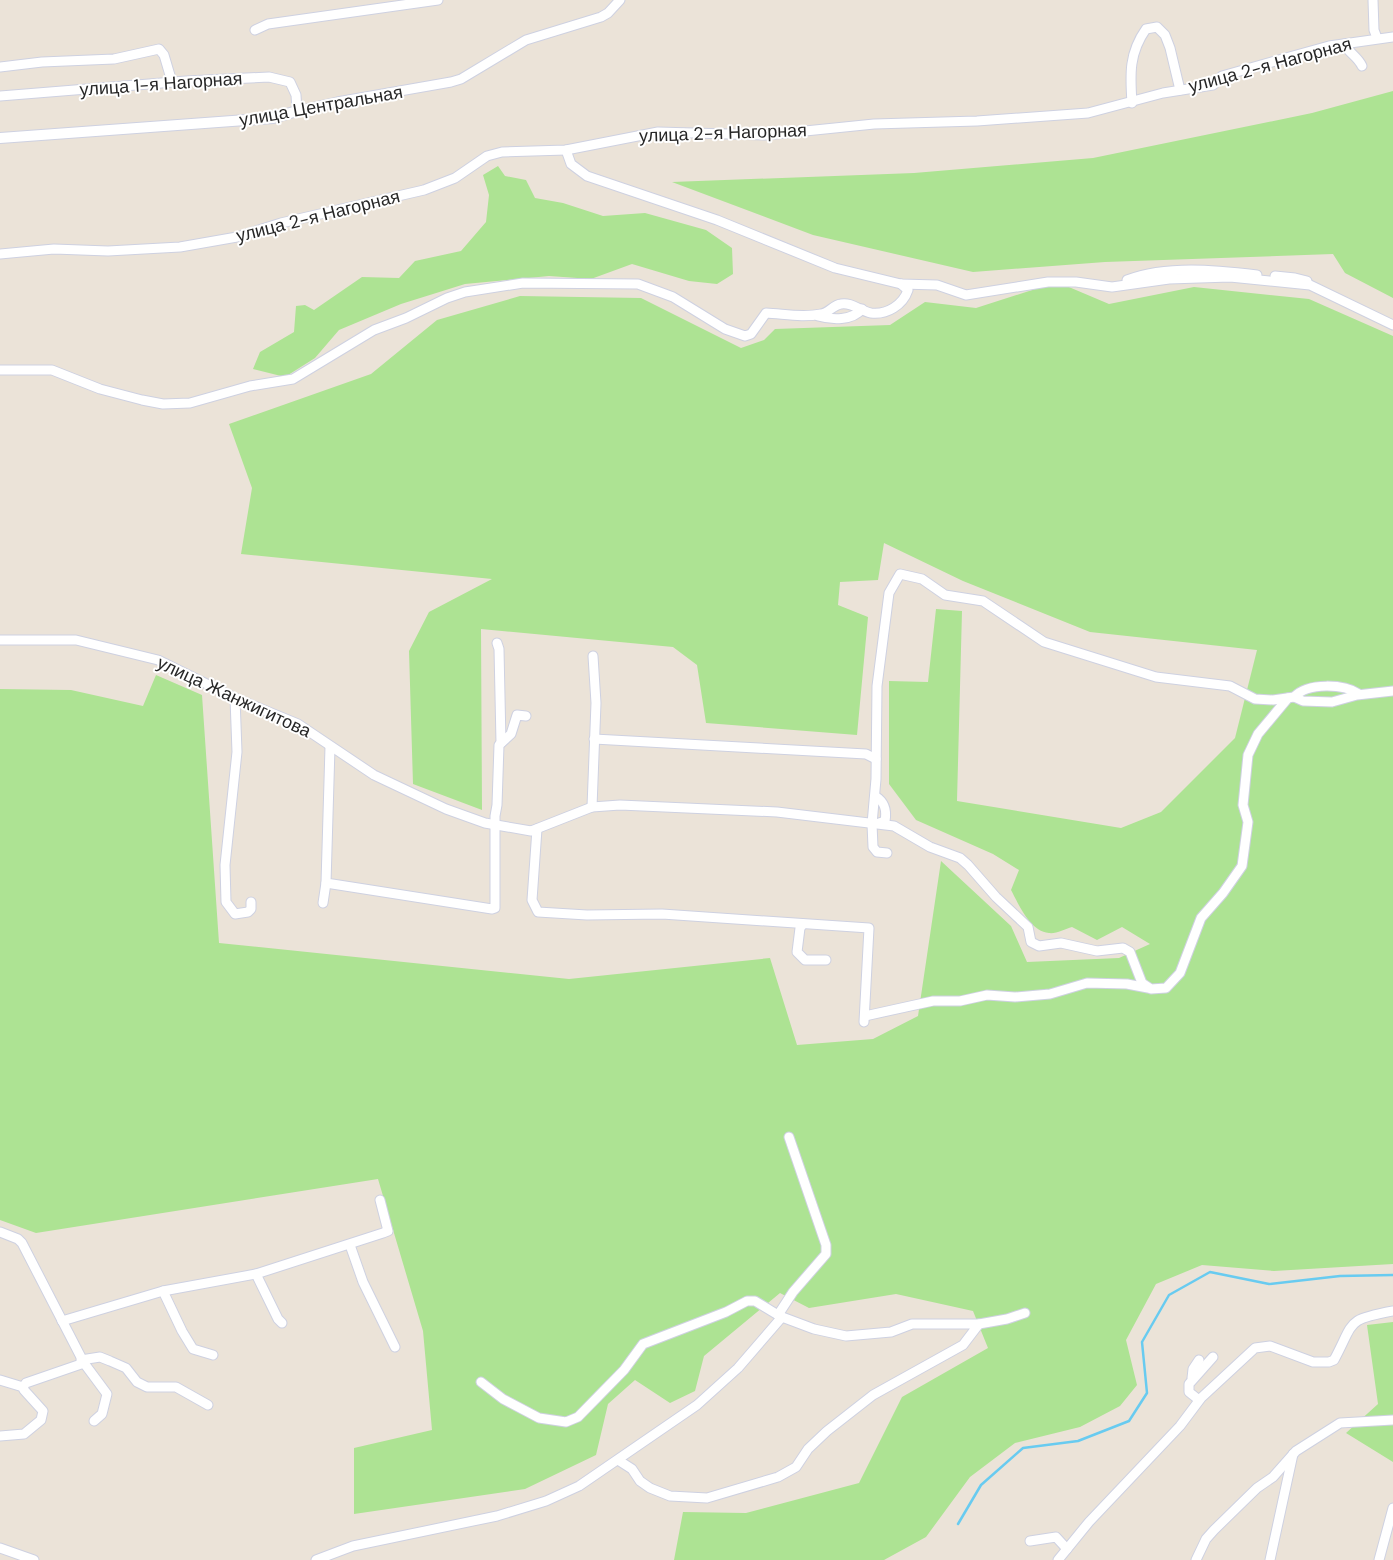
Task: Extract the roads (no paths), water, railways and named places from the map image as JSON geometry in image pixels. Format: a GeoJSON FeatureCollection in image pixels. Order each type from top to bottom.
{"type":"FeatureCollection","features":[{"type":"Feature","properties":{"kind":"street"},"geometry":{"type":"LineString","coordinates":[[255,30],[276,23],[438,0]]}},
{"type":"Feature","properties":{"kind":"street","name":"улица Центральная"},"geometry":{"type":"LineString","coordinates":[[0,138],[265,118],[288,115],[297,111],[337,102],[451,82],[532,37],[601,17],[608,13],[620,0]]}},
{"type":"Feature","properties":{"kind":"street"},"geometry":{"type":"LineString","coordinates":[[1373,0],[1374,30],[1377,38]]}},
{"type":"Feature","properties":{"kind":"street"},"geometry":{"type":"LineString","coordinates":[[1132,103],[1131,62],[1136,42],[1146,29],[1157,27],[1165,35],[1180,90]]}},
{"type":"Feature","properties":{"kind":"street","name":"улица 2-я Нагорная"},"geometry":{"type":"LineString","coordinates":[[0,254],[54,249],[108,251],[193,245],[243,235],[281,223],[424,190],[455,178],[472,165],[494,153],[566,150],[645,133],[766,135],[874,124],[1074,114],[1132,103],[1180,90],[1213,85],[1222,76],[1314,50],[1377,38],[1393,37]]}},
{"type":"Feature","properties":{"kind":"street"},"geometry":{"type":"LineString","coordinates":[[1344,44],[1348,52],[1360,60],[1362,66]]}},
{"type":"Feature","properties":{"kind":"street","name":"улица 1-я Нагорная"},"geometry":{"type":"LineString","coordinates":[[0,67],[42,62],[107,60],[159,49],[164,55],[172,82]]}},
{"type":"Feature","properties":{"kind":"street","name":"улица 1-я Нагорная"},"geometry":{"type":"LineString","coordinates":[[0,96],[172,82],[269,77],[290,82],[293,87],[297,111]]}},
{"type":"Feature","properties":{"kind":"street"},"geometry":{"type":"LineString","coordinates":[[566,150],[571,164],[579,173],[716,220],[835,268],[901,284],[937,285],[966,295],[1048,282],[1076,282],[1112,287],[1169,279],[1230,277],[1313,286],[1393,325]]}},
{"type":"Feature","properties":{"kind":"street"},"geometry":{"type":"LineString","coordinates":[[0,370],[52,370],[100,389],[142,400],[163,404],[190,403],[250,386],[293,379],[374,330],[464,292],[523,283],[638,284],[673,297],[725,329],[745,336],[751,334],[766,313],[817,315],[827,313],[836,305],[844,303],[870,313],[892,309],[905,298],[908,290],[901,284]]}},
{"type":"Feature","properties":{"kind":"street"},"geometry":{"type":"LineString","coordinates":[[817,315],[827,319],[843,319],[858,314],[862,309]]}},
{"type":"Feature","properties":{"kind":"street"},"geometry":{"type":"LineString","coordinates":[[888,853],[877,852],[873,847],[875,821],[876,686],[888,593],[900,574],[922,579],[945,595],[983,601],[1044,642],[1129,669],[1172,680],[1230,686],[1255,699],[1274,700],[1291,698],[1303,701],[1332,702],[1359,694],[1393,691]]}},
{"type":"Feature","properties":{"kind":"street","name":"улица Жанжигитова"},"geometry":{"type":"LineString","coordinates":[[0,640],[76,640],[112,647],[158,660],[235,698],[288,718],[365,770],[415,795],[476,821],[527,831],[537,829]]}},
{"type":"Feature","properties":{"kind":"street"},"geometry":{"type":"LineString","coordinates":[[326,883],[492,910],[494,908],[495,816],[497,806],[498,753],[501,743],[497,643]]}},
{"type":"Feature","properties":{"kind":"street"},"geometry":{"type":"LineString","coordinates":[[592,807],[596,703],[593,656]]}},
{"type":"Feature","properties":{"kind":"street"},"geometry":{"type":"LineString","coordinates":[[875,796],[881,799],[886,812],[886,821],[777,812],[620,805],[592,807],[537,829],[532,900],[538,912],[587,915],[654,914],[869,928],[864,1019],[933,1001],[960,1001],[987,995],[1015,998],[1050,994],[1094,982],[1127,984],[1151,989],[1166,988],[1180,973],[1201,918],[1223,893],[1242,866],[1246,854],[1248,822],[1243,805],[1248,754],[1258,734],[1291,698],[1298,693],[1336,685],[1359,694]]}},
{"type":"Feature","properties":{"kind":"street"},"geometry":{"type":"LineString","coordinates":[[235,698],[237,752],[225,865],[226,902],[236,914],[242,914],[250,908],[251,902]]}},
{"type":"Feature","properties":{"kind":"street"},"geometry":{"type":"LineString","coordinates":[[501,743],[511,734],[517,715],[526,716]]}},
{"type":"Feature","properties":{"kind":"street"},"geometry":{"type":"LineString","coordinates":[[594,739],[866,754],[876,759]]}},
{"type":"Feature","properties":{"kind":"street"},"geometry":{"type":"LineString","coordinates":[[323,903],[326,883],[330,747]]}},
{"type":"Feature","properties":{"kind":"street"},"geometry":{"type":"LineString","coordinates":[[875,821],[899,828],[930,846],[960,858],[1028,927],[1030,942],[1050,946],[1061,943],[1097,950],[1123,948],[1130,952],[1142,983],[1151,989]]}},
{"type":"Feature","properties":{"kind":"street"},"geometry":{"type":"LineString","coordinates":[[803,924],[800,928],[797,952],[805,960],[826,960]]}},
{"type":"Feature","properties":{"kind":"street"},"geometry":{"type":"LineString","coordinates":[[316,1560],[353,1546],[470,1522],[546,1501],[595,1477],[697,1405],[722,1384],[780,1316],[798,1285],[826,1254],[826,1245],[789,1138]]}},
{"type":"Feature","properties":{"kind":"street"},"geometry":{"type":"LineString","coordinates":[[62,1321],[163,1291],[256,1274],[350,1245],[388,1231],[380,1200]]}},
{"type":"Feature","properties":{"kind":"street"},"geometry":{"type":"LineString","coordinates":[[0,1232],[18,1238],[22,1243],[82,1361],[107,1394],[102,1414],[94,1421]]}},
{"type":"Feature","properties":{"kind":"street"},"geometry":{"type":"LineString","coordinates":[[350,1245],[363,1282],[395,1347]]}},
{"type":"Feature","properties":{"kind":"street"},"geometry":{"type":"LineString","coordinates":[[256,1274],[278,1319],[282,1323]]}},
{"type":"Feature","properties":{"kind":"street"},"geometry":{"type":"LineString","coordinates":[[163,1291],[182,1331],[193,1349],[213,1354]]}},
{"type":"Feature","properties":{"kind":"street"},"geometry":{"type":"LineString","coordinates":[[481,1382],[503,1399],[539,1418],[566,1422],[578,1417],[624,1370],[644,1344],[726,1312],[747,1301],[755,1301],[780,1316],[814,1329],[846,1336],[891,1332],[912,1324],[979,1324],[1007,1319],[1025,1313]]}},
{"type":"Feature","properties":{"kind":"street"},"geometry":{"type":"LineString","coordinates":[[1058,1560],[1089,1522],[1180,1426],[1199,1400],[1249,1353],[1260,1346],[1270,1346],[1313,1362],[1329,1362],[1334,1360],[1348,1328],[1353,1323],[1367,1317],[1393,1311]]}},
{"type":"Feature","properties":{"kind":"street"},"geometry":{"type":"LineString","coordinates":[[618,1460],[632,1469],[640,1481],[650,1488],[670,1496],[707,1498],[778,1477],[796,1467],[808,1449],[826,1431],[873,1395],[963,1345],[979,1324]]}},
{"type":"Feature","properties":{"kind":"street"},"geometry":{"type":"LineString","coordinates":[[23,1387],[26,1383],[82,1361],[100,1357],[126,1368],[137,1382],[147,1387],[176,1387],[208,1405]]}},
{"type":"Feature","properties":{"kind":"street"},"geometry":{"type":"LineString","coordinates":[[1199,1400],[1190,1392],[1189,1384],[1192,1378],[1212,1357]]}},
{"type":"Feature","properties":{"kind":"street"},"geometry":{"type":"LineString","coordinates":[[1192,1378],[1193,1370],[1199,1360]]}},
{"type":"Feature","properties":{"kind":"street"},"geometry":{"type":"LineString","coordinates":[[0,1380],[23,1387],[40,1407],[43,1416],[38,1425],[24,1434],[10,1437],[0,1436]]}},
{"type":"Feature","properties":{"kind":"street"},"geometry":{"type":"LineString","coordinates":[[1196,1560],[1206,1539],[1214,1530],[1257,1488],[1273,1477],[1293,1454],[1340,1423],[1393,1420]]}},
{"type":"Feature","properties":{"kind":"street"},"geometry":{"type":"LineString","coordinates":[[1270,1560],[1293,1454]]}},
{"type":"Feature","properties":{"kind":"street"},"geometry":{"type":"LineString","coordinates":[[1379,1560],[1393,1508]]}},
{"type":"Feature","properties":{"kind":"street"},"geometry":{"type":"LineString","coordinates":[[1030,1541],[1056,1537],[1067,1549]]}},
{"type":"Feature","properties":{"kind":"street"},"geometry":{"type":"LineString","coordinates":[[0,1548],[34,1560]]}},
{"type":"Feature","properties":{"kind":"waterway"},"geometry":{"type":"LineString","coordinates":[[958,1524],[981,1485],[1023,1448],[1078,1441],[1129,1421],[1147,1393],[1142,1342],[1169,1295],[1210,1272],[1269,1284],[1340,1276],[1393,1275]]}}]}
